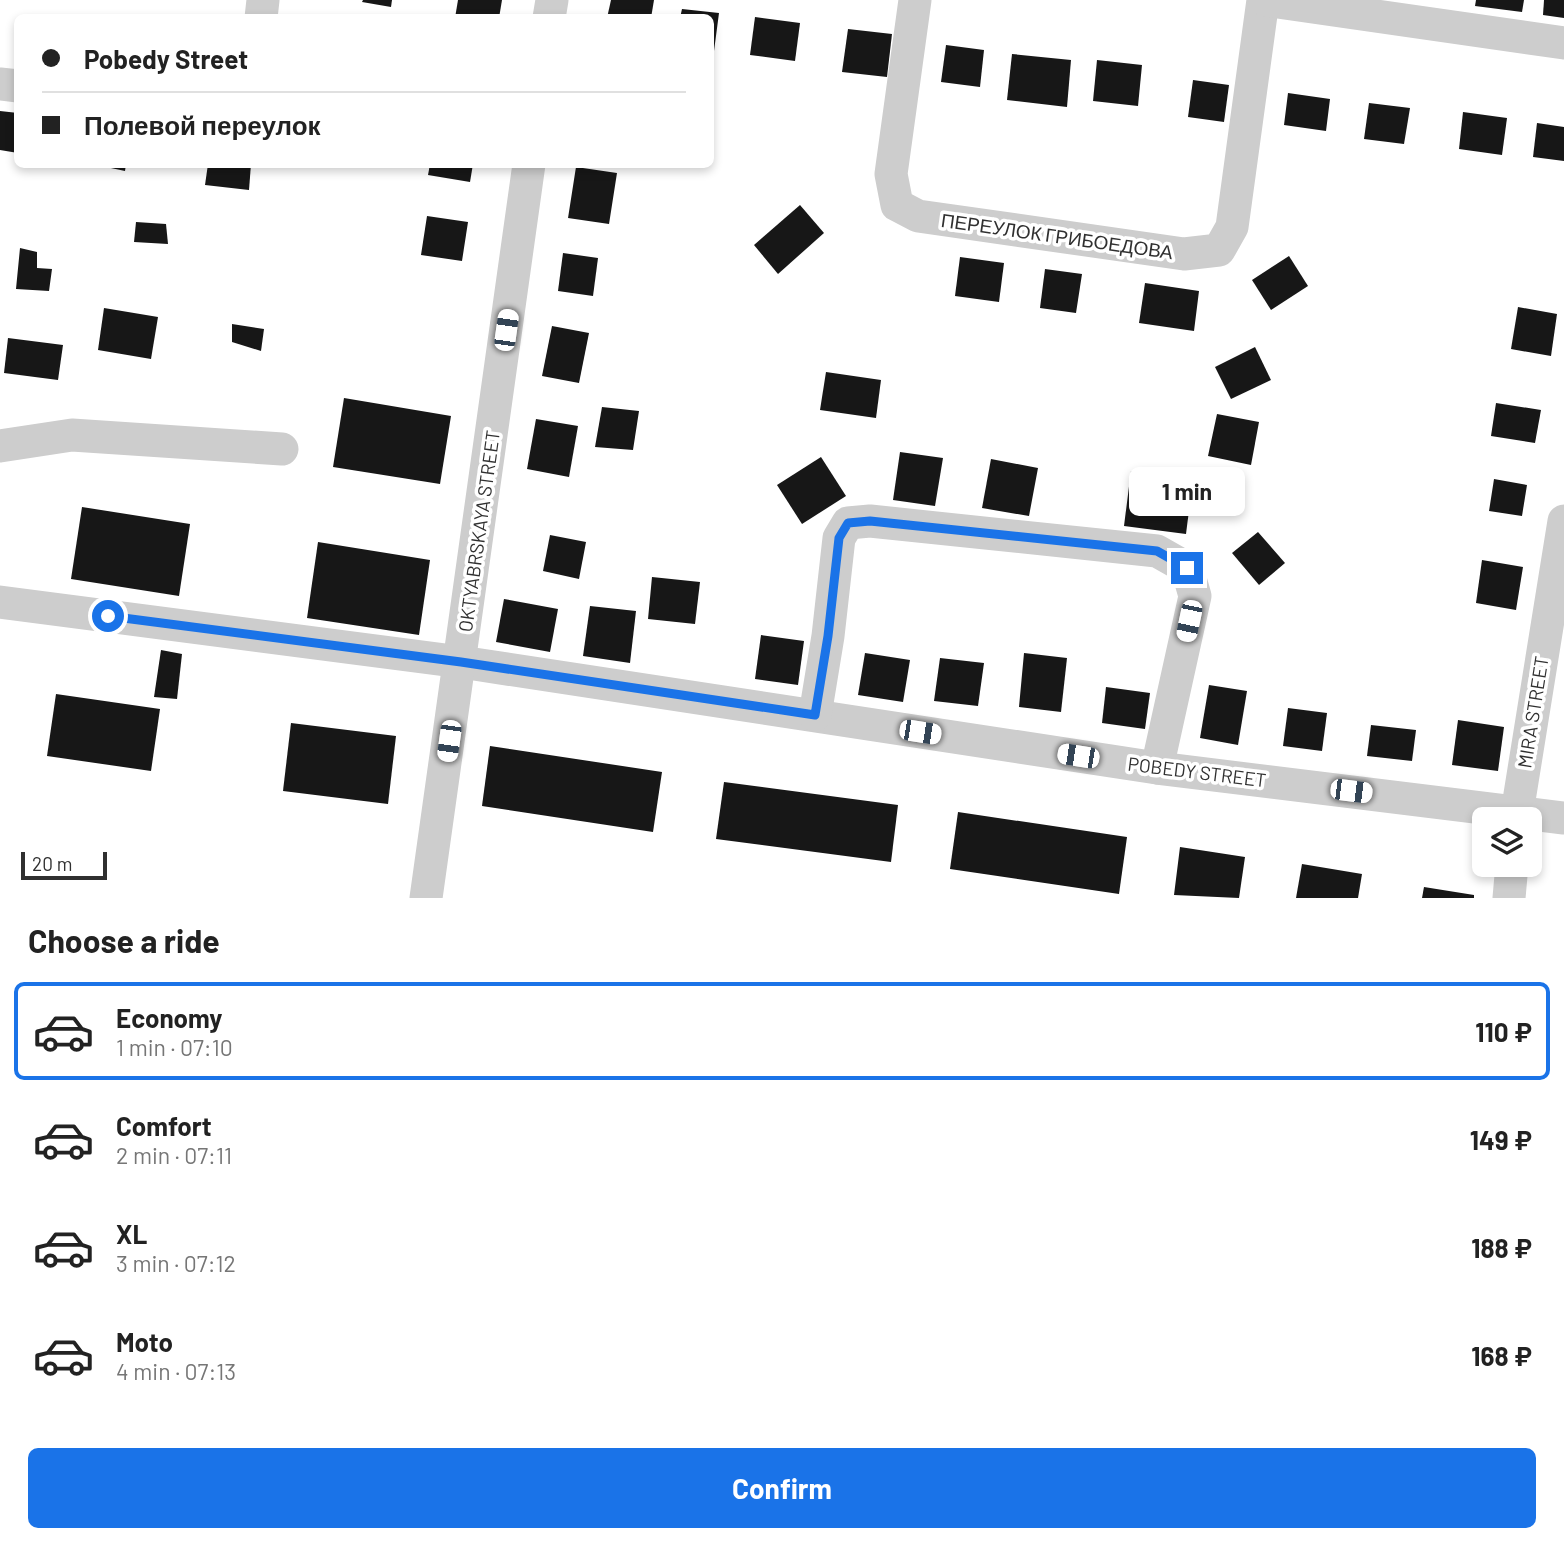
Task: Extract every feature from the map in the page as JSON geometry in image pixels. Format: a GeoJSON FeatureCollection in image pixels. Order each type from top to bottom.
{"type":"FeatureCollection","features":[{"type":"Feature","properties":{"kind":"street","name":"ПЕРЕУЛОК ГРИБОЕДОВА"},"geometry":{"type":"LineString","coordinates":[[915,0],[891,174],[897,205],[918,216],[1184,254],[1219,250],[1232,226],[1264,0]]}},
{"type":"Feature","properties":{"kind":"street"},"geometry":{"type":"LineString","coordinates":[[1264,0],[1564,43]]}},
{"type":"Feature","properties":{"kind":"street","name":"OKTYABRSKAYA STREET"},"geometry":{"type":"LineString","coordinates":[[426,898],[528,168]]}},
{"type":"Feature","properties":{"kind":"street"},"geometry":{"type":"LineString","coordinates":[[0,446],[72,435],[282,449]]}},
{"type":"Feature","properties":{"kind":"street"},"geometry":{"type":"LineString","coordinates":[[815,715],[828,636],[839,538],[848,523],[870,521],[1157,551],[1187,568],[1195,597],[1157,768]]}},
{"type":"Feature","properties":{"kind":"street","name":"MIRA STREET"},"geometry":{"type":"LineString","coordinates":[[1518,807],[1564,521]]}},
{"type":"Feature","properties":{"kind":"street","name":"POBEDY STREET"},"geometry":{"type":"LineString","coordinates":[[0,602],[461,662],[1157,768],[1472,809]]}},
{"type":"Feature","properties":{"kind":"street","name":"POBEDY STREET"},"geometry":{"type":"LineString","coordinates":[[1542,817],[1564,818]]}},
{"type":"Feature","properties":{"kind":"street"},"geometry":{"type":"LineString","coordinates":[[1509,898],[1511,877]]}},
{"type":"Feature","properties":{"kind":"building"},"geometry":{"type":"Polygon","coordinates":[[[392,0],[391,7],[362,2],[392,0]]]}},
{"type":"Feature","properties":{"kind":"building"},"geometry":{"type":"Polygon","coordinates":[[[458,0],[502,0],[500,14],[456,14],[458,0]]]}},
{"type":"Feature","properties":{"kind":"building"},"geometry":{"type":"Polygon","coordinates":[[[611,0],[654,0],[652,14],[608,14],[611,0]]]}},
{"type":"Feature","properties":{"kind":"building"},"geometry":{"type":"Polygon","coordinates":[[[1476,0],[1524,0],[1522,12],[1475,6],[1476,0]]]}},
{"type":"Feature","properties":{"kind":"building"},"geometry":{"type":"Polygon","coordinates":[[[1544,0],[1564,0],[1564,18],[1543,15],[1544,0]]]}},
{"type":"Feature","properties":{"kind":"building"},"geometry":{"type":"Polygon","coordinates":[[[682,9],[719,13],[714,51],[714,14],[681,14],[682,9]]]}},
{"type":"Feature","properties":{"kind":"building"},"geometry":{"type":"Polygon","coordinates":[[[755,17],[800,23],[795,61],[750,55],[755,17]]]}},
{"type":"Feature","properties":{"kind":"building"},"geometry":{"type":"Polygon","coordinates":[[[848,29],[892,34],[887,77],[842,72],[848,29]]]}},
{"type":"Feature","properties":{"kind":"building"},"geometry":{"type":"Polygon","coordinates":[[[946,45],[984,50],[980,87],[941,82],[946,45]]]}},
{"type":"Feature","properties":{"kind":"building"},"geometry":{"type":"Polygon","coordinates":[[[1012,54],[1071,60],[1067,107],[1007,100],[1012,54]]]}},
{"type":"Feature","properties":{"kind":"building"},"geometry":{"type":"Polygon","coordinates":[[[1097,60],[1142,65],[1138,106],[1093,101],[1097,60]]]}},
{"type":"Feature","properties":{"kind":"building"},"geometry":{"type":"Polygon","coordinates":[[[1193,80],[1229,85],[1224,122],[1188,117],[1193,80]]]}},
{"type":"Feature","properties":{"kind":"building"},"geometry":{"type":"Polygon","coordinates":[[[1288,93],[1330,99],[1326,131],[1284,125],[1288,93]]]}},
{"type":"Feature","properties":{"kind":"building"},"geometry":{"type":"Polygon","coordinates":[[[1369,103],[1410,108],[1404,144],[1364,139],[1369,103]]]}},
{"type":"Feature","properties":{"kind":"building"},"geometry":{"type":"Polygon","coordinates":[[[0,111],[14,113],[14,152],[0,150],[0,111]]]}},
{"type":"Feature","properties":{"kind":"building"},"geometry":{"type":"Polygon","coordinates":[[[1463,112],[1507,118],[1502,155],[1459,149],[1463,112]]]}},
{"type":"Feature","properties":{"kind":"building"},"geometry":{"type":"Polygon","coordinates":[[[1537,123],[1564,127],[1564,161],[1533,157],[1537,123]]]}},
{"type":"Feature","properties":{"kind":"building"},"geometry":{"type":"Polygon","coordinates":[[[207,168],[251,168],[249,190],[205,185],[207,168]]]}},
{"type":"Feature","properties":{"kind":"building"},"geometry":{"type":"Polygon","coordinates":[[[429,168],[472,168],[470,182],[428,175],[429,168]]]}},
{"type":"Feature","properties":{"kind":"building"},"geometry":{"type":"Polygon","coordinates":[[[576,168],[617,173],[609,224],[568,218],[576,168]]]}},
{"type":"Feature","properties":{"kind":"building"},"geometry":{"type":"Polygon","coordinates":[[[800,205],[824,233],[778,274],[754,245],[800,205]]]}},
{"type":"Feature","properties":{"kind":"building"},"geometry":{"type":"Polygon","coordinates":[[[427,216],[468,222],[462,261],[421,255],[427,216]]]}},
{"type":"Feature","properties":{"kind":"building"},"geometry":{"type":"Polygon","coordinates":[[[136,222],[166,224],[168,244],[134,242],[136,222]]]}},
{"type":"Feature","properties":{"kind":"building"},"geometry":{"type":"Polygon","coordinates":[[[20,248],[37,252],[37,268],[52,269],[49,291],[16,289],[20,248]]]}},
{"type":"Feature","properties":{"kind":"building"},"geometry":{"type":"Polygon","coordinates":[[[563,253],[598,258],[593,296],[558,291],[563,253]]]}},
{"type":"Feature","properties":{"kind":"building"},"geometry":{"type":"Polygon","coordinates":[[[1289,256],[1308,286],[1271,310],[1252,280],[1289,256]]]}},
{"type":"Feature","properties":{"kind":"building"},"geometry":{"type":"Polygon","coordinates":[[[960,257],[1004,263],[999,302],[955,296],[960,257]]]}},
{"type":"Feature","properties":{"kind":"building"},"geometry":{"type":"Polygon","coordinates":[[[1045,269],[1082,274],[1076,313],[1040,308],[1045,269]]]}},
{"type":"Feature","properties":{"kind":"building"},"geometry":{"type":"Polygon","coordinates":[[[1145,283],[1199,291],[1194,331],[1139,323],[1145,283]]]}},
{"type":"Feature","properties":{"kind":"building"},"geometry":{"type":"Polygon","coordinates":[[[1518,307],[1557,314],[1551,356],[1511,349],[1518,307]]]}},
{"type":"Feature","properties":{"kind":"building"},"geometry":{"type":"Polygon","coordinates":[[[104,308],[158,317],[151,359],[98,350],[104,308]]]}},
{"type":"Feature","properties":{"kind":"building"},"geometry":{"type":"Polygon","coordinates":[[[232,324],[264,329],[261,351],[232,342],[232,324]]]}},
{"type":"Feature","properties":{"kind":"building"},"geometry":{"type":"Polygon","coordinates":[[[552,326],[589,333],[579,383],[542,376],[552,326]]]}},
{"type":"Feature","properties":{"kind":"building"},"geometry":{"type":"Polygon","coordinates":[[[8,338],[63,345],[58,380],[4,373],[8,338]]]}},
{"type":"Feature","properties":{"kind":"building"},"geometry":{"type":"Polygon","coordinates":[[[1255,347],[1271,380],[1231,399],[1215,367],[1255,347]]]}},
{"type":"Feature","properties":{"kind":"building"},"geometry":{"type":"Polygon","coordinates":[[[826,372],[881,380],[876,418],[820,410],[826,372]]]}},
{"type":"Feature","properties":{"kind":"building"},"geometry":{"type":"Polygon","coordinates":[[[344,398],[451,416],[440,484],[333,467],[344,398]]]}},
{"type":"Feature","properties":{"kind":"building"},"geometry":{"type":"Polygon","coordinates":[[[1496,403],[1541,410],[1535,443],[1491,436],[1496,403]]]}},
{"type":"Feature","properties":{"kind":"building"},"geometry":{"type":"Polygon","coordinates":[[[602,407],[639,411],[633,450],[595,447],[602,407]]]}},
{"type":"Feature","properties":{"kind":"building"},"geometry":{"type":"Polygon","coordinates":[[[1217,414],[1259,422],[1251,465],[1208,456],[1217,414]]]}},
{"type":"Feature","properties":{"kind":"building"},"geometry":{"type":"Polygon","coordinates":[[[536,419],[578,426],[569,477],[527,469],[536,419]]]}},
{"type":"Feature","properties":{"kind":"building"},"geometry":{"type":"Polygon","coordinates":[[[900,452],[943,458],[935,506],[893,500],[900,452]]]}},
{"type":"Feature","properties":{"kind":"building"},"geometry":{"type":"Polygon","coordinates":[[[821,457],[846,496],[802,524],[777,485],[821,457]]]}},
{"type":"Feature","properties":{"kind":"building"},"geometry":{"type":"Polygon","coordinates":[[[991,459],[1038,468],[1029,516],[982,508],[991,459]]]}},
{"type":"Feature","properties":{"kind":"building"},"geometry":{"type":"Polygon","coordinates":[[[1131,471],[1193,479],[1186,534],[1124,526],[1131,471]]]}},
{"type":"Feature","properties":{"kind":"building"},"geometry":{"type":"Polygon","coordinates":[[[1494,479],[1527,485],[1522,516],[1489,511],[1494,479]]]}},
{"type":"Feature","properties":{"kind":"building"},"geometry":{"type":"Polygon","coordinates":[[[82,507],[190,524],[179,596],[71,579],[82,507]]]}},
{"type":"Feature","properties":{"kind":"building"},"geometry":{"type":"Polygon","coordinates":[[[1258,532],[1285,563],[1259,585],[1232,553],[1258,532]]]}},
{"type":"Feature","properties":{"kind":"building"},"geometry":{"type":"Polygon","coordinates":[[[550,535],[586,542],[579,579],[543,571],[550,535]]]}},
{"type":"Feature","properties":{"kind":"building"},"geometry":{"type":"Polygon","coordinates":[[[318,542],[430,560],[419,635],[307,618],[318,542]]]}},
{"type":"Feature","properties":{"kind":"building"},"geometry":{"type":"Polygon","coordinates":[[[1482,560],[1523,567],[1516,610],[1476,603],[1482,560]]]}},
{"type":"Feature","properties":{"kind":"building"},"geometry":{"type":"Polygon","coordinates":[[[652,577],[700,582],[695,624],[648,619],[652,577]]]}},
{"type":"Feature","properties":{"kind":"building"},"geometry":{"type":"Polygon","coordinates":[[[504,599],[558,609],[550,652],[496,642],[504,599]]]}},
{"type":"Feature","properties":{"kind":"building"},"geometry":{"type":"Polygon","coordinates":[[[590,606],[636,611],[630,663],[583,656],[590,606]]]}},
{"type":"Feature","properties":{"kind":"building"},"geometry":{"type":"Polygon","coordinates":[[[761,635],[804,641],[798,685],[755,679],[761,635]]]}},
{"type":"Feature","properties":{"kind":"building"},"geometry":{"type":"Polygon","coordinates":[[[161,650],[182,654],[177,699],[154,697],[161,650]]]}},
{"type":"Feature","properties":{"kind":"building"},"geometry":{"type":"Polygon","coordinates":[[[865,653],[910,660],[903,702],[858,695],[865,653]]]}},
{"type":"Feature","properties":{"kind":"building"},"geometry":{"type":"Polygon","coordinates":[[[1024,653],[1067,658],[1061,712],[1019,707],[1024,653]]]}},
{"type":"Feature","properties":{"kind":"building"},"geometry":{"type":"Polygon","coordinates":[[[940,658],[984,663],[978,706],[934,701],[940,658]]]}},
{"type":"Feature","properties":{"kind":"building"},"geometry":{"type":"Polygon","coordinates":[[[1209,685],[1247,691],[1238,745],[1200,738],[1209,685]]]}},
{"type":"Feature","properties":{"kind":"building"},"geometry":{"type":"Polygon","coordinates":[[[1106,687],[1150,693],[1145,729],[1102,723],[1106,687]]]}},
{"type":"Feature","properties":{"kind":"building"},"geometry":{"type":"Polygon","coordinates":[[[56,694],[160,709],[151,771],[47,756],[56,694]]]}},
{"type":"Feature","properties":{"kind":"building"},"geometry":{"type":"Polygon","coordinates":[[[1288,708],[1327,713],[1322,751],[1283,746],[1288,708]]]}},
{"type":"Feature","properties":{"kind":"building"},"geometry":{"type":"Polygon","coordinates":[[[1458,720],[1504,727],[1498,771],[1452,765],[1458,720]]]}},
{"type":"Feature","properties":{"kind":"building"},"geometry":{"type":"Polygon","coordinates":[[[291,723],[396,736],[388,804],[283,791],[291,723]]]}},
{"type":"Feature","properties":{"kind":"building"},"geometry":{"type":"Polygon","coordinates":[[[1371,725],[1416,730],[1412,761],[1367,756],[1371,725]]]}},
{"type":"Feature","properties":{"kind":"building"},"geometry":{"type":"Polygon","coordinates":[[[490,746],[662,772],[653,832],[482,806],[490,746]]]}},
{"type":"Feature","properties":{"kind":"building"},"geometry":{"type":"Polygon","coordinates":[[[724,782],[898,805],[891,862],[716,839],[724,782]]]}},
{"type":"Feature","properties":{"kind":"building"},"geometry":{"type":"Polygon","coordinates":[[[958,812],[1127,837],[1119,894],[950,869],[958,812]]]}},
{"type":"Feature","properties":{"kind":"building"},"geometry":{"type":"Polygon","coordinates":[[[1180,847],[1245,857],[1239,898],[1174,895],[1180,847]]]}},
{"type":"Feature","properties":{"kind":"building"},"geometry":{"type":"Polygon","coordinates":[[[1302,864],[1362,874],[1358,898],[1296,898],[1302,864]]]}},
{"type":"Feature","properties":{"kind":"building"},"geometry":{"type":"Polygon","coordinates":[[[1424,887],[1474,895],[1474,898],[1422,898],[1424,887]]]}},
{"type":"Feature","properties":{"kind":"route"},"geometry":{"type":"LineString","coordinates":[[108,616],[461,662],[815,715],[828,636],[839,538],[848,523],[870,521],[1020,539],[1157,551],[1187,568]]}}]}
